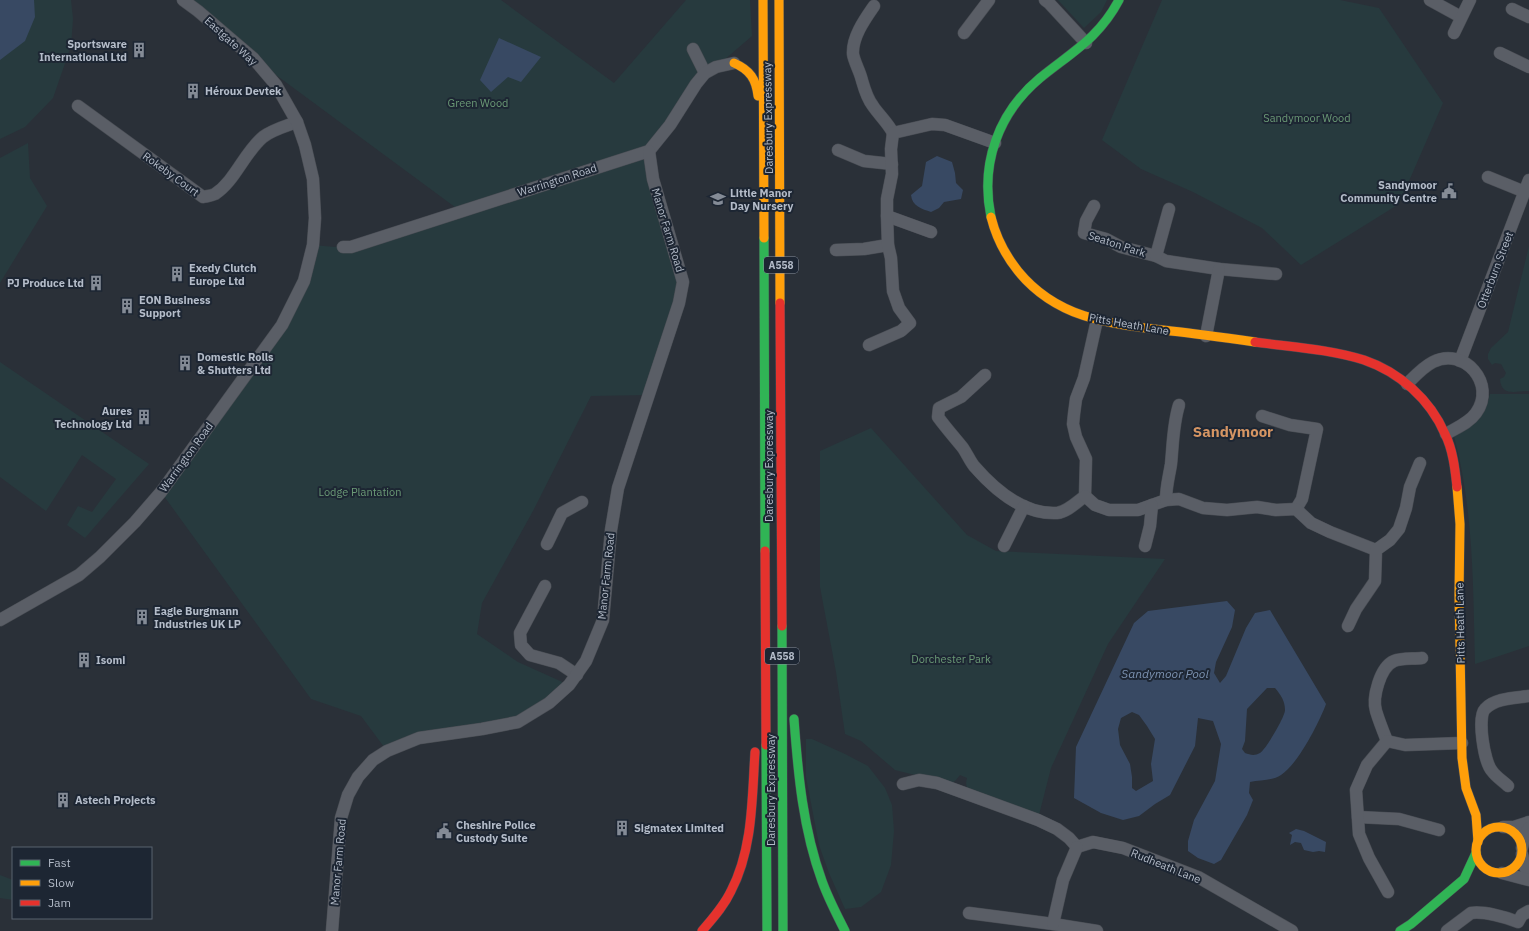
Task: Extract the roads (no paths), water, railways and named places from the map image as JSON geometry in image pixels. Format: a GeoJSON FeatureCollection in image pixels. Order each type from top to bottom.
{"type":"FeatureCollection","features":[{"type":"Feature","properties":{"kind":"main road","name":"Daresbury Expressway"},"geometry":{"type":"LineString","coordinates":[[763,0],[767,931]]}},
{"type":"Feature","properties":{"kind":"main road","name":"Daresbury Expressway"},"geometry":{"type":"LineString","coordinates":[[779,0],[783,931]]}},
{"type":"Feature","properties":{"kind":"main road","name":"Pitts Heath Lane"},"geometry":{"type":"LineString","coordinates":[[1119,0],[1116,8],[1102,27],[1086,43],[1029,89],[1013,107],[999,131],[990,161],[988,206],[994,228],[1002,247],[1024,279],[1043,296],[1064,309],[1097,320],[1349,356],[1378,366],[1394,374],[1407,384],[1425,402],[1436,416],[1446,434],[1451,452],[1457,491],[1460,542],[1459,597],[1462,743],[1464,774],[1468,795],[1475,812],[1478,842]]}},
{"type":"Feature","properties":{"kind":"main road"},"geometry":{"type":"LineString","coordinates":[[753,49],[764,31]]}},
{"type":"Feature","properties":{"kind":"main road"},"geometry":{"type":"LineString","coordinates":[[739,60],[743,67],[755,79],[764,161]]}},
{"type":"Feature","properties":{"kind":"main road"},"geometry":{"type":"LineString","coordinates":[[782,530],[791,679]]}},
{"type":"Feature","properties":{"kind":"main road"},"geometry":{"type":"LineString","coordinates":[[757,714],[766,600]]}},
{"type":"Feature","properties":{"kind":"main road"},"geometry":{"type":"LineString","coordinates":[[793,711],[798,774],[810,845],[825,890],[845,931]]}},
{"type":"Feature","properties":{"kind":"main road"},"geometry":{"type":"LineString","coordinates":[[702,931],[712,922],[726,901],[736,883],[744,861],[750,828],[755,746]]}},
{"type":"Feature","properties":{"kind":"main road"},"geometry":{"type":"LineString","coordinates":[[1400,931],[1411,924],[1464,879],[1477,875],[1509,871],[1515,867],[1519,861],[1522,851],[1520,840],[1516,834],[1510,830],[1500,827],[1475,812]]}},
{"type":"Feature","properties":{"kind":"main road"},"geometry":{"type":"LineString","coordinates":[[1464,879],[1476,853],[1478,842],[1485,831],[1500,827]]}},
{"type":"Feature","properties":{"kind":"main road"},"geometry":{"type":"LineString","coordinates":[[1476,853],[1478,860],[1483,866],[1489,870],[1499,873]]}},
{"type":"Feature","properties":{"kind":"street","name":"Eastgate Way"},"geometry":{"type":"LineString","coordinates":[[183,0],[253,58],[276,85],[297,122],[306,145],[313,179],[316,218],[313,245]]}},
{"type":"Feature","properties":{"kind":"street"},"geometry":{"type":"LineString","coordinates":[[964,33],[989,0]]}},
{"type":"Feature","properties":{"kind":"street"},"geometry":{"type":"LineString","coordinates":[[1045,0],[1050,3],[1086,43]]}},
{"type":"Feature","properties":{"kind":"street"},"geometry":{"type":"LineString","coordinates":[[1430,0],[1462,17]]}},
{"type":"Feature","properties":{"kind":"street"},"geometry":{"type":"LineString","coordinates":[[1454,33],[1470,0]]}},
{"type":"Feature","properties":{"kind":"street"},"geometry":{"type":"LineString","coordinates":[[869,345],[901,331],[910,323],[899,308],[893,291],[891,258],[888,245],[886,216],[892,164],[891,148],[893,133],[866,95],[853,55],[857,36],[864,20],[874,6]]}},
{"type":"Feature","properties":{"kind":"street"},"geometry":{"type":"LineString","coordinates":[[1512,9],[1529,17]]}},
{"type":"Feature","properties":{"kind":"street"},"geometry":{"type":"LineString","coordinates":[[693,49],[705,74]]}},
{"type":"Feature","properties":{"kind":"street"},"geometry":{"type":"LineString","coordinates":[[1500,53],[1529,67]]}},
{"type":"Feature","properties":{"kind":"street"},"geometry":{"type":"LineString","coordinates":[[649,151],[670,125],[696,84],[705,74],[716,67],[739,60]]}},
{"type":"Feature","properties":{"kind":"street","name":"Rokeby Court"},"geometry":{"type":"LineString","coordinates":[[78,106],[203,197],[214,195],[228,183],[236,169],[262,138],[297,122]]}},
{"type":"Feature","properties":{"kind":"street"},"geometry":{"type":"LineString","coordinates":[[893,133],[938,124],[946,125],[995,143]]}},
{"type":"Feature","properties":{"kind":"street"},"geometry":{"type":"LineString","coordinates":[[838,150],[864,161],[892,164]]}},
{"type":"Feature","properties":{"kind":"street","name":"Warrington Road"},"geometry":{"type":"LineString","coordinates":[[343,247],[351,247],[649,151]]}},
{"type":"Feature","properties":{"kind":"street","name":"Manor Farm Road"},"geometry":{"type":"LineString","coordinates":[[332,931],[341,818],[348,796],[358,778],[373,760],[387,751],[419,738],[518,722],[549,703],[569,685],[586,661],[603,620],[611,530],[618,488],[679,303],[683,282],[653,179],[649,151]]}},
{"type":"Feature","properties":{"kind":"street"},"geometry":{"type":"LineString","coordinates":[[1488,177],[1525,192]]}},
{"type":"Feature","properties":{"kind":"street","name":"Otterburn Street"},"geometry":{"type":"LineString","coordinates":[[1460,361],[1529,180]]}},
{"type":"Feature","properties":{"kind":"street","name":"Seaton Park"},"geometry":{"type":"LineString","coordinates":[[1094,206],[1086,221],[1084,233],[1106,239],[1121,248],[1156,256],[1166,261],[1219,269],[1276,274]]}},
{"type":"Feature","properties":{"kind":"street","name":"Seaton Park"},"geometry":{"type":"LineString","coordinates":[[1156,256],[1169,209]]}},
{"type":"Feature","properties":{"kind":"street"},"geometry":{"type":"LineString","coordinates":[[886,216],[931,232]]}},
{"type":"Feature","properties":{"kind":"street","name":"Warrington Road"},"geometry":{"type":"LineString","coordinates":[[0,620],[79,574],[100,557],[161,492],[282,325],[304,282],[313,245]]}},
{"type":"Feature","properties":{"kind":"street"},"geometry":{"type":"LineString","coordinates":[[836,250],[864,249],[888,245]]}},
{"type":"Feature","properties":{"kind":"street"},"geometry":{"type":"LineString","coordinates":[[1206,336],[1219,269]]}},
{"type":"Feature","properties":{"kind":"street"},"geometry":{"type":"LineString","coordinates":[[1097,320],[1084,378],[1076,399],[1073,424],[1076,437],[1086,459],[1085,496],[1095,505],[1109,510],[1138,510],[1166,500],[1179,499],[1203,508],[1226,510],[1257,507],[1276,510],[1296,509],[1311,523],[1376,550]]}},
{"type":"Feature","properties":{"kind":"street"},"geometry":{"type":"LineString","coordinates":[[1407,384],[1424,368],[1433,362],[1449,358],[1460,361],[1475,371],[1480,379],[1484,394],[1480,406],[1468,422],[1446,434]]}},
{"type":"Feature","properties":{"kind":"street"},"geometry":{"type":"LineString","coordinates":[[985,375],[960,397],[938,408],[938,417],[973,465],[988,482],[1002,493],[1024,506],[1039,511],[1057,513],[1072,506],[1085,496]]}},
{"type":"Feature","properties":{"kind":"street"},"geometry":{"type":"LineString","coordinates":[[1166,500],[1166,487],[1176,416],[1179,405]]}},
{"type":"Feature","properties":{"kind":"street"},"geometry":{"type":"LineString","coordinates":[[1262,416],[1290,425],[1317,430],[1302,499],[1296,509]]}},
{"type":"Feature","properties":{"kind":"street"},"geometry":{"type":"LineString","coordinates":[[1376,550],[1390,540],[1399,530],[1406,508],[1410,487],[1420,464]]}},
{"type":"Feature","properties":{"kind":"street"},"geometry":{"type":"LineString","coordinates":[[547,544],[562,513],[582,502]]}},
{"type":"Feature","properties":{"kind":"street"},"geometry":{"type":"LineString","coordinates":[[1145,546],[1150,526],[1152,505]]}},
{"type":"Feature","properties":{"kind":"street"},"geometry":{"type":"LineString","coordinates":[[1004,546],[1024,506]]}},
{"type":"Feature","properties":{"kind":"street"},"geometry":{"type":"LineString","coordinates":[[1348,626],[1356,609],[1375,581],[1376,550]]}},
{"type":"Feature","properties":{"kind":"street"},"geometry":{"type":"LineString","coordinates":[[545,586],[520,633],[521,646],[530,655],[559,663],[577,675]]}},
{"type":"Feature","properties":{"kind":"street"},"geometry":{"type":"LineString","coordinates":[[1387,741],[1375,710],[1381,674],[1386,666],[1395,661],[1422,658]]}},
{"type":"Feature","properties":{"kind":"street"},"geometry":{"type":"LineString","coordinates":[[1508,786],[1491,771],[1485,755],[1482,714],[1491,704],[1504,700],[1529,696]]}},
{"type":"Feature","properties":{"kind":"street"},"geometry":{"type":"LineString","coordinates":[[1387,741],[1406,745],[1462,743]]}},
{"type":"Feature","properties":{"kind":"street"},"geometry":{"type":"LineString","coordinates":[[1387,741],[1367,765],[1356,790],[1359,834],[1369,858],[1388,892]]}},
{"type":"Feature","properties":{"kind":"street"},"geometry":{"type":"LineString","coordinates":[[903,784],[919,780],[937,783],[1038,820],[1056,829],[1069,838],[1077,847],[1063,880],[1053,924]]}},
{"type":"Feature","properties":{"kind":"street"},"geometry":{"type":"LineString","coordinates":[[1358,816],[1399,819],[1439,830]]}},
{"type":"Feature","properties":{"kind":"street"},"geometry":{"type":"LineString","coordinates":[[1500,827],[1514,827],[1529,822]]}},
{"type":"Feature","properties":{"kind":"street"},"geometry":{"type":"LineString","coordinates":[[1529,828],[1525,834],[1522,851],[1525,867],[1529,875]]}},
{"type":"Feature","properties":{"kind":"street","name":"Rudheath Lane"},"geometry":{"type":"LineString","coordinates":[[1077,847],[1092,842],[1123,848],[1198,877],[1292,931]]}},
{"type":"Feature","properties":{"kind":"street"},"geometry":{"type":"LineString","coordinates":[[1499,873],[1529,880]]}},
{"type":"Feature","properties":{"kind":"street"},"geometry":{"type":"LineString","coordinates":[[1447,931],[1471,913],[1499,916],[1518,926],[1522,916],[1529,911]]}},
{"type":"Feature","properties":{"kind":"street"},"geometry":{"type":"LineString","coordinates":[[969,913],[1097,931]]}},
{"type":"Feature","properties":{"kind":"water"},"geometry":{"type":"Polygon","coordinates":[[[0,0],[34,0],[35,17],[25,41],[0,60],[0,0]]]}},
{"type":"Feature","properties":{"kind":"water"},"geometry":{"type":"Polygon","coordinates":[[[499,38],[541,57],[521,82],[508,77],[491,92],[480,80],[499,38]]]}},
{"type":"Feature","properties":{"kind":"water"},"geometry":{"type":"Polygon","coordinates":[[[937,156],[952,162],[956,183],[963,190],[961,199],[944,202],[939,208],[931,212],[915,204],[911,195],[922,186],[926,162],[937,156]]]}},
{"type":"Feature","properties":{"kind":"water","name":"Sandymoor Pool"},"geometry":{"type":"Polygon","coordinates":[[[1227,601],[1235,610],[1232,627],[1216,662],[1214,673],[1220,683],[1226,676],[1246,628],[1255,613],[1270,610],[1326,704],[1301,753],[1288,770],[1274,778],[1250,782],[1249,793],[1253,800],[1247,815],[1221,860],[1214,864],[1198,858],[1188,851],[1188,841],[1194,820],[1215,781],[1221,744],[1213,721],[1198,718],[1195,746],[1170,795],[1139,816],[1123,820],[1101,813],[1074,798],[1076,747],[1134,623],[1148,611],[1227,601]],[[1267,688],[1247,709],[1245,741],[1242,749],[1245,753],[1252,755],[1260,753],[1266,746],[1275,733],[1285,710],[1281,696],[1275,688],[1267,688]],[[1132,712],[1121,718],[1118,729],[1120,745],[1130,764],[1132,788],[1136,791],[1153,781],[1151,764],[1155,739],[1139,715],[1132,712]]]}},
{"type":"Feature","properties":{"kind":"water"},"geometry":{"type":"Polygon","coordinates":[[[1296,829],[1304,831],[1326,842],[1325,852],[1304,850],[1301,843],[1295,842],[1290,845],[1292,835],[1289,833],[1296,829]]]}},
{"type":"Feature","properties":{"kind":"place","name":"Sportsware International Ltd"},"geometry":{"type":"Point","coordinates":[139,50]}},
{"type":"Feature","properties":{"kind":"place","name":"Héroux Devtek"},"geometry":{"type":"Point","coordinates":[193,91]}},
{"type":"Feature","properties":{"kind":"place","name":"Sandymoor Community Centre"},"geometry":{"type":"Point","coordinates":[1449,191]}},
{"type":"Feature","properties":{"kind":"place","name":"Little Manor Day Nursery"},"geometry":{"type":"Point","coordinates":[718,199]}},
{"type":"Feature","properties":{"kind":"place","name":"Exedy Clutch Europe Ltd"},"geometry":{"type":"Point","coordinates":[177,274]}},
{"type":"Feature","properties":{"kind":"place","name":"PJ Produce Ltd"},"geometry":{"type":"Point","coordinates":[96,283]}},
{"type":"Feature","properties":{"kind":"place","name":"EON Business Support"},"geometry":{"type":"Point","coordinates":[127,306]}},
{"type":"Feature","properties":{"kind":"place","name":"Domestic Rolls & Shutters Ltd"},"geometry":{"type":"Point","coordinates":[185,363]}},
{"type":"Feature","properties":{"kind":"place","name":"Aures Technology Ltd"},"geometry":{"type":"Point","coordinates":[144,417]}},
{"type":"Feature","properties":{"kind":"place","name":"Eagle Burgmann Industries UK LP"},"geometry":{"type":"Point","coordinates":[142,617]}},
{"type":"Feature","properties":{"kind":"place","name":"Isomi"},"geometry":{"type":"Point","coordinates":[84,660]}},
{"type":"Feature","properties":{"kind":"place","name":"Astech Projects"},"geometry":{"type":"Point","coordinates":[63,800]}},
{"type":"Feature","properties":{"kind":"place","name":"Sigmatex Limited"},"geometry":{"type":"Point","coordinates":[622,828]}},
{"type":"Feature","properties":{"kind":"place","name":"Cheshire Police Custody Suite"},"geometry":{"type":"Point","coordinates":[444,831]}},
{"type":"Feature","properties":{"kind":"district","name":"Sandymoor"},"geometry":{"type":"Point","coordinates":[1233,431]}},
{"type":"Feature","properties":{"kind":"park label","name":"Green Wood"},"geometry":{"type":"Point","coordinates":[478,103]}},
{"type":"Feature","properties":{"kind":"park label","name":"Sandymoor Wood"},"geometry":{"type":"Point","coordinates":[1307,118]}},
{"type":"Feature","properties":{"kind":"park label","name":"Lodge Plantation"},"geometry":{"type":"Point","coordinates":[360,492]}},
{"type":"Feature","properties":{"kind":"park label","name":"Dorchester Park"},"geometry":{"type":"Point","coordinates":[951,659]}}]}
